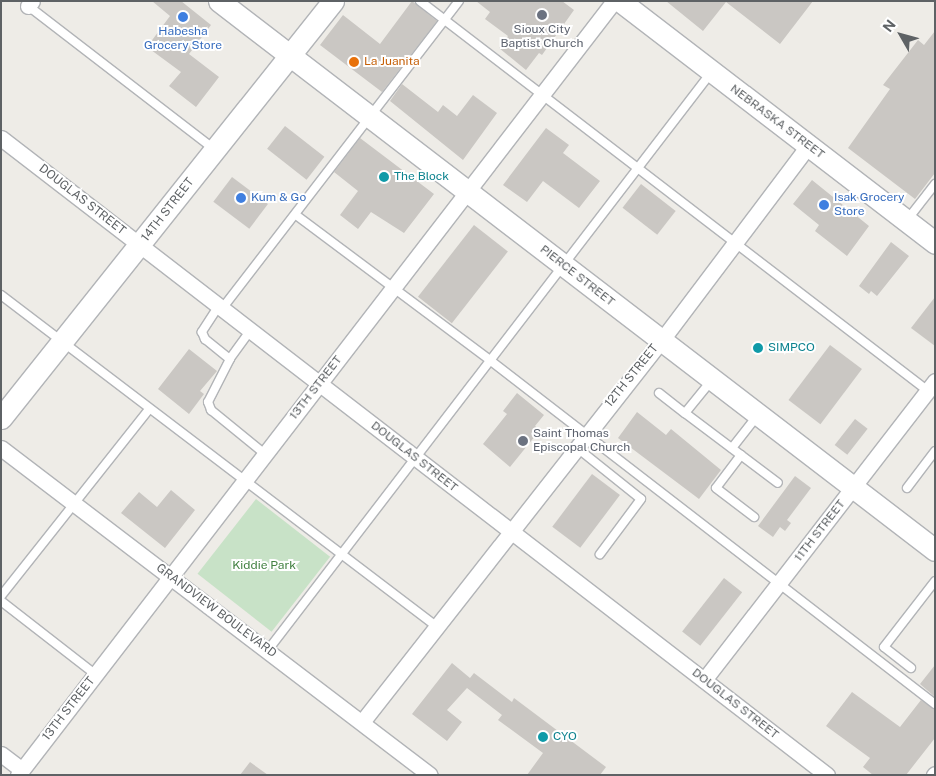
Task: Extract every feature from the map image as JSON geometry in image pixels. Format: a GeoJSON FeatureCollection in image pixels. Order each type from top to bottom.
{"type":"FeatureCollection","features":[{"type":"Feature","properties":{"kind":"main road","name":"PIERCE STREET"},"geometry":{"type":"LineString","coordinates":[[219,1],[712,380],[932,543]]}},
{"type":"Feature","properties":{"kind":"main road","name":"14TH STREET"},"geometry":{"type":"LineString","coordinates":[[1,418],[64,342],[334,1]]}},
{"type":"Feature","properties":{"kind":"main road","name":"NEBRASKA STREET"},"geometry":{"type":"LineString","coordinates":[[620,1],[935,243]]}},
{"type":"Feature","properties":{"kind":"street","name":"13TH STREET"},"geometry":{"type":"LineString","coordinates":[[20,772],[614,1]]}},
{"type":"Feature","properties":{"kind":"street","name":"DOUGLAS STREET"},"geometry":{"type":"LineString","coordinates":[[1,138],[509,532],[827,775]]}},
{"type":"Feature","properties":{"kind":"street","name":"12TH STREET"},"geometry":{"type":"LineString","coordinates":[[362,722],[660,340],[808,146]]}},
{"type":"Feature","properties":{"kind":"street","name":"11TH STREET"},"geometry":{"type":"LineString","coordinates":[[704,680],[931,386]]}},
{"type":"Feature","properties":{"kind":"street","name":"GRANDVIEW BOULEVARD"},"geometry":{"type":"LineString","coordinates":[[1,448],[430,775]]}},
{"type":"Feature","properties":{"kind":"street"},"geometry":{"type":"LineString","coordinates":[[1,754],[20,772]]}},
{"type":"Feature","properties":{"kind":"lane"},"geometry":{"type":"LineString","coordinates":[[420,1],[638,169],[931,386]]}},
{"type":"Feature","properties":{"kind":"lane"},"geometry":{"type":"LineString","coordinates":[[230,359],[206,339],[202,332],[296,215],[459,1]]}},
{"type":"Feature","properties":{"kind":"lane"},"geometry":{"type":"LineString","coordinates":[[28,3],[215,150]]}},
{"type":"Feature","properties":{"kind":"lane"},"geometry":{"type":"LineString","coordinates":[[268,650],[712,72]]}},
{"type":"Feature","properties":{"kind":"lane"},"geometry":{"type":"LineString","coordinates":[[906,222],[935,184]]}},
{"type":"Feature","properties":{"kind":"lane"},"geometry":{"type":"LineString","coordinates":[[296,215],[491,361],[581,441],[641,499],[600,554]]}},
{"type":"Feature","properties":{"kind":"lane"},"geometry":{"type":"LineString","coordinates":[[1,295],[436,626]]}},
{"type":"Feature","properties":{"kind":"lane"},"geometry":{"type":"LineString","coordinates":[[250,331],[230,359],[208,402],[217,415],[265,454]]}},
{"type":"Feature","properties":{"kind":"lane"},"geometry":{"type":"LineString","coordinates":[[685,413],[712,380]]}},
{"type":"Feature","properties":{"kind":"lane"},"geometry":{"type":"LineString","coordinates":[[659,393],[778,483]]}},
{"type":"Feature","properties":{"kind":"lane"},"geometry":{"type":"LineString","coordinates":[[1,596],[149,409]]}},
{"type":"Feature","properties":{"kind":"lane"},"geometry":{"type":"LineString","coordinates":[[732,448],[758,414]]}},
{"type":"Feature","properties":{"kind":"lane"},"geometry":{"type":"LineString","coordinates":[[581,441],[779,583],[935,704]]}},
{"type":"Feature","properties":{"kind":"lane"},"geometry":{"type":"LineString","coordinates":[[907,488],[935,451]]}},
{"type":"Feature","properties":{"kind":"lane"},"geometry":{"type":"LineString","coordinates":[[741,455],[716,488],[754,517]]}},
{"type":"Feature","properties":{"kind":"lane"},"geometry":{"type":"LineString","coordinates":[[911,668],[884,647],[935,581]]}},
{"type":"Feature","properties":{"kind":"lane"},"geometry":{"type":"LineString","coordinates":[[1,601],[96,675]]}},
{"type":"Feature","properties":{"kind":"green space","name":"Kiddie Park"},"geometry":{"type":"Polygon","coordinates":[[[256,499],[330,557],[272,632],[198,574],[256,499]]]}},
{"type":"Feature","properties":{"kind":"building"},"geometry":{"type":"Polygon","coordinates":[[[152,1],[181,1],[211,25],[189,54],[219,77],[196,107],[169,86],[181,72],[147,47],[170,16],[152,1]]]}},
{"type":"Feature","properties":{"kind":"building"},"geometry":{"type":"Polygon","coordinates":[[[412,1],[437,21],[382,92],[320,45],[343,15],[380,44],[412,1]]]}},
{"type":"Feature","properties":{"kind":"building"},"geometry":{"type":"Polygon","coordinates":[[[476,1],[562,1],[574,10],[542,55],[539,53],[526,70],[499,48],[508,36],[485,19],[490,12],[476,1]]]}},
{"type":"Feature","properties":{"kind":"building"},"geometry":{"type":"Polygon","coordinates":[[[666,1],[813,1],[780,44],[726,2],[703,31],[666,1]]]}},
{"type":"Feature","properties":{"kind":"building"},"geometry":{"type":"Polygon","coordinates":[[[935,31],[935,173],[915,199],[848,148],[890,89],[883,85],[918,40],[924,45],[935,31]]]}},
{"type":"Feature","properties":{"kind":"building"},"geometry":{"type":"Polygon","coordinates":[[[402,84],[438,112],[443,105],[457,116],[473,95],[497,113],[463,160],[390,101],[402,84]]]}},
{"type":"Feature","properties":{"kind":"building"},"geometry":{"type":"Polygon","coordinates":[[[285,126],[324,157],[307,180],[267,149],[285,126]]]}},
{"type":"Feature","properties":{"kind":"building"},"geometry":{"type":"Polygon","coordinates":[[[546,128],[569,145],[563,153],[600,181],[579,208],[543,181],[527,202],[503,185],[546,128]]]}},
{"type":"Feature","properties":{"kind":"building"},"geometry":{"type":"Polygon","coordinates":[[[360,138],[434,194],[404,233],[371,212],[358,229],[340,215],[358,191],[334,172],[360,138]]]}},
{"type":"Feature","properties":{"kind":"building"},"geometry":{"type":"Polygon","coordinates":[[[232,177],[268,204],[249,229],[213,202],[232,177]]]}},
{"type":"Feature","properties":{"kind":"building"},"geometry":{"type":"Polygon","coordinates":[[[812,180],[869,226],[847,256],[815,231],[819,225],[793,204],[812,180]]]}},
{"type":"Feature","properties":{"kind":"building"},"geometry":{"type":"Polygon","coordinates":[[[641,184],[676,211],[657,235],[623,208],[641,184]]]}},
{"type":"Feature","properties":{"kind":"building"},"geometry":{"type":"Polygon","coordinates":[[[474,225],[508,251],[452,323],[418,297],[474,225]]]}},
{"type":"Feature","properties":{"kind":"building"},"geometry":{"type":"Polygon","coordinates":[[[891,242],[909,256],[877,296],[871,291],[869,294],[859,286],[891,242]]]}},
{"type":"Feature","properties":{"kind":"building"},"geometry":{"type":"Polygon","coordinates":[[[935,297],[935,346],[911,328],[935,297]]]}},
{"type":"Feature","properties":{"kind":"building"},"geometry":{"type":"Polygon","coordinates":[[[830,345],[862,369],[820,424],[788,400],[830,345]]]}},
{"type":"Feature","properties":{"kind":"building"},"geometry":{"type":"Polygon","coordinates":[[[189,349],[217,371],[200,391],[204,394],[189,414],[158,389],[189,349]]]}},
{"type":"Feature","properties":{"kind":"building"},"geometry":{"type":"Polygon","coordinates":[[[517,393],[544,415],[535,426],[540,430],[510,467],[483,444],[507,414],[503,411],[517,393]]]}},
{"type":"Feature","properties":{"kind":"building"},"geometry":{"type":"Polygon","coordinates":[[[637,412],[666,435],[671,429],[721,470],[699,499],[618,438],[637,412]]]}},
{"type":"Feature","properties":{"kind":"building"},"geometry":{"type":"Polygon","coordinates":[[[855,419],[868,429],[847,455],[835,445],[855,419]]]}},
{"type":"Feature","properties":{"kind":"building"},"geometry":{"type":"Polygon","coordinates":[[[592,474],[620,495],[580,548],[552,527],[592,474]]]}},
{"type":"Feature","properties":{"kind":"building"},"geometry":{"type":"Polygon","coordinates":[[[795,476],[811,488],[787,520],[791,523],[785,531],[780,527],[773,537],[758,526],[795,476]]]}},
{"type":"Feature","properties":{"kind":"building"},"geometry":{"type":"Polygon","coordinates":[[[171,490],[195,510],[165,548],[121,513],[139,492],[157,507],[171,490]]]}},
{"type":"Feature","properties":{"kind":"building"},"geometry":{"type":"Polygon","coordinates":[[[724,578],[742,592],[700,646],[682,632],[724,578]]]}},
{"type":"Feature","properties":{"kind":"building"},"geometry":{"type":"Polygon","coordinates":[[[452,663],[470,678],[474,673],[512,702],[514,698],[606,767],[600,775],[527,775],[543,753],[498,720],[502,715],[467,688],[447,710],[462,722],[447,741],[412,714],[452,663]]]}},
{"type":"Feature","properties":{"kind":"building"},"geometry":{"type":"Polygon","coordinates":[[[935,665],[935,697],[920,684],[935,665]]]}},
{"type":"Feature","properties":{"kind":"building"},"geometry":{"type":"Polygon","coordinates":[[[852,692],[900,727],[921,700],[935,710],[935,738],[906,775],[873,775],[863,767],[870,758],[826,726],[852,692]]]}},
{"type":"Feature","properties":{"kind":"building"},"geometry":{"type":"Polygon","coordinates":[[[250,762],[268,775],[240,775],[250,762]]]}},
{"type":"Feature","properties":{"kind":"place","name":"Sioux City Baptist Church"},"geometry":{"type":"Point","coordinates":[542,15]}},
{"type":"Feature","properties":{"kind":"place","name":"Habesha Grocery Store"},"geometry":{"type":"Point","coordinates":[183,17]}},
{"type":"Feature","properties":{"kind":"place","name":"La Juanita"},"geometry":{"type":"Point","coordinates":[354,62]}},
{"type":"Feature","properties":{"kind":"place","name":"The Block"},"geometry":{"type":"Point","coordinates":[384,177]}},
{"type":"Feature","properties":{"kind":"place","name":"Kum & Go"},"geometry":{"type":"Point","coordinates":[241,198]}},
{"type":"Feature","properties":{"kind":"place","name":"Isak Grocery Store"},"geometry":{"type":"Point","coordinates":[824,205]}},
{"type":"Feature","properties":{"kind":"place","name":"SIMPCO"},"geometry":{"type":"Point","coordinates":[758,348]}},
{"type":"Feature","properties":{"kind":"place","name":"Saint Thomas Episcopal Church"},"geometry":{"type":"Point","coordinates":[523,441]}},
{"type":"Feature","properties":{"kind":"place","name":"CYO"},"geometry":{"type":"Point","coordinates":[543,737]}}]}
